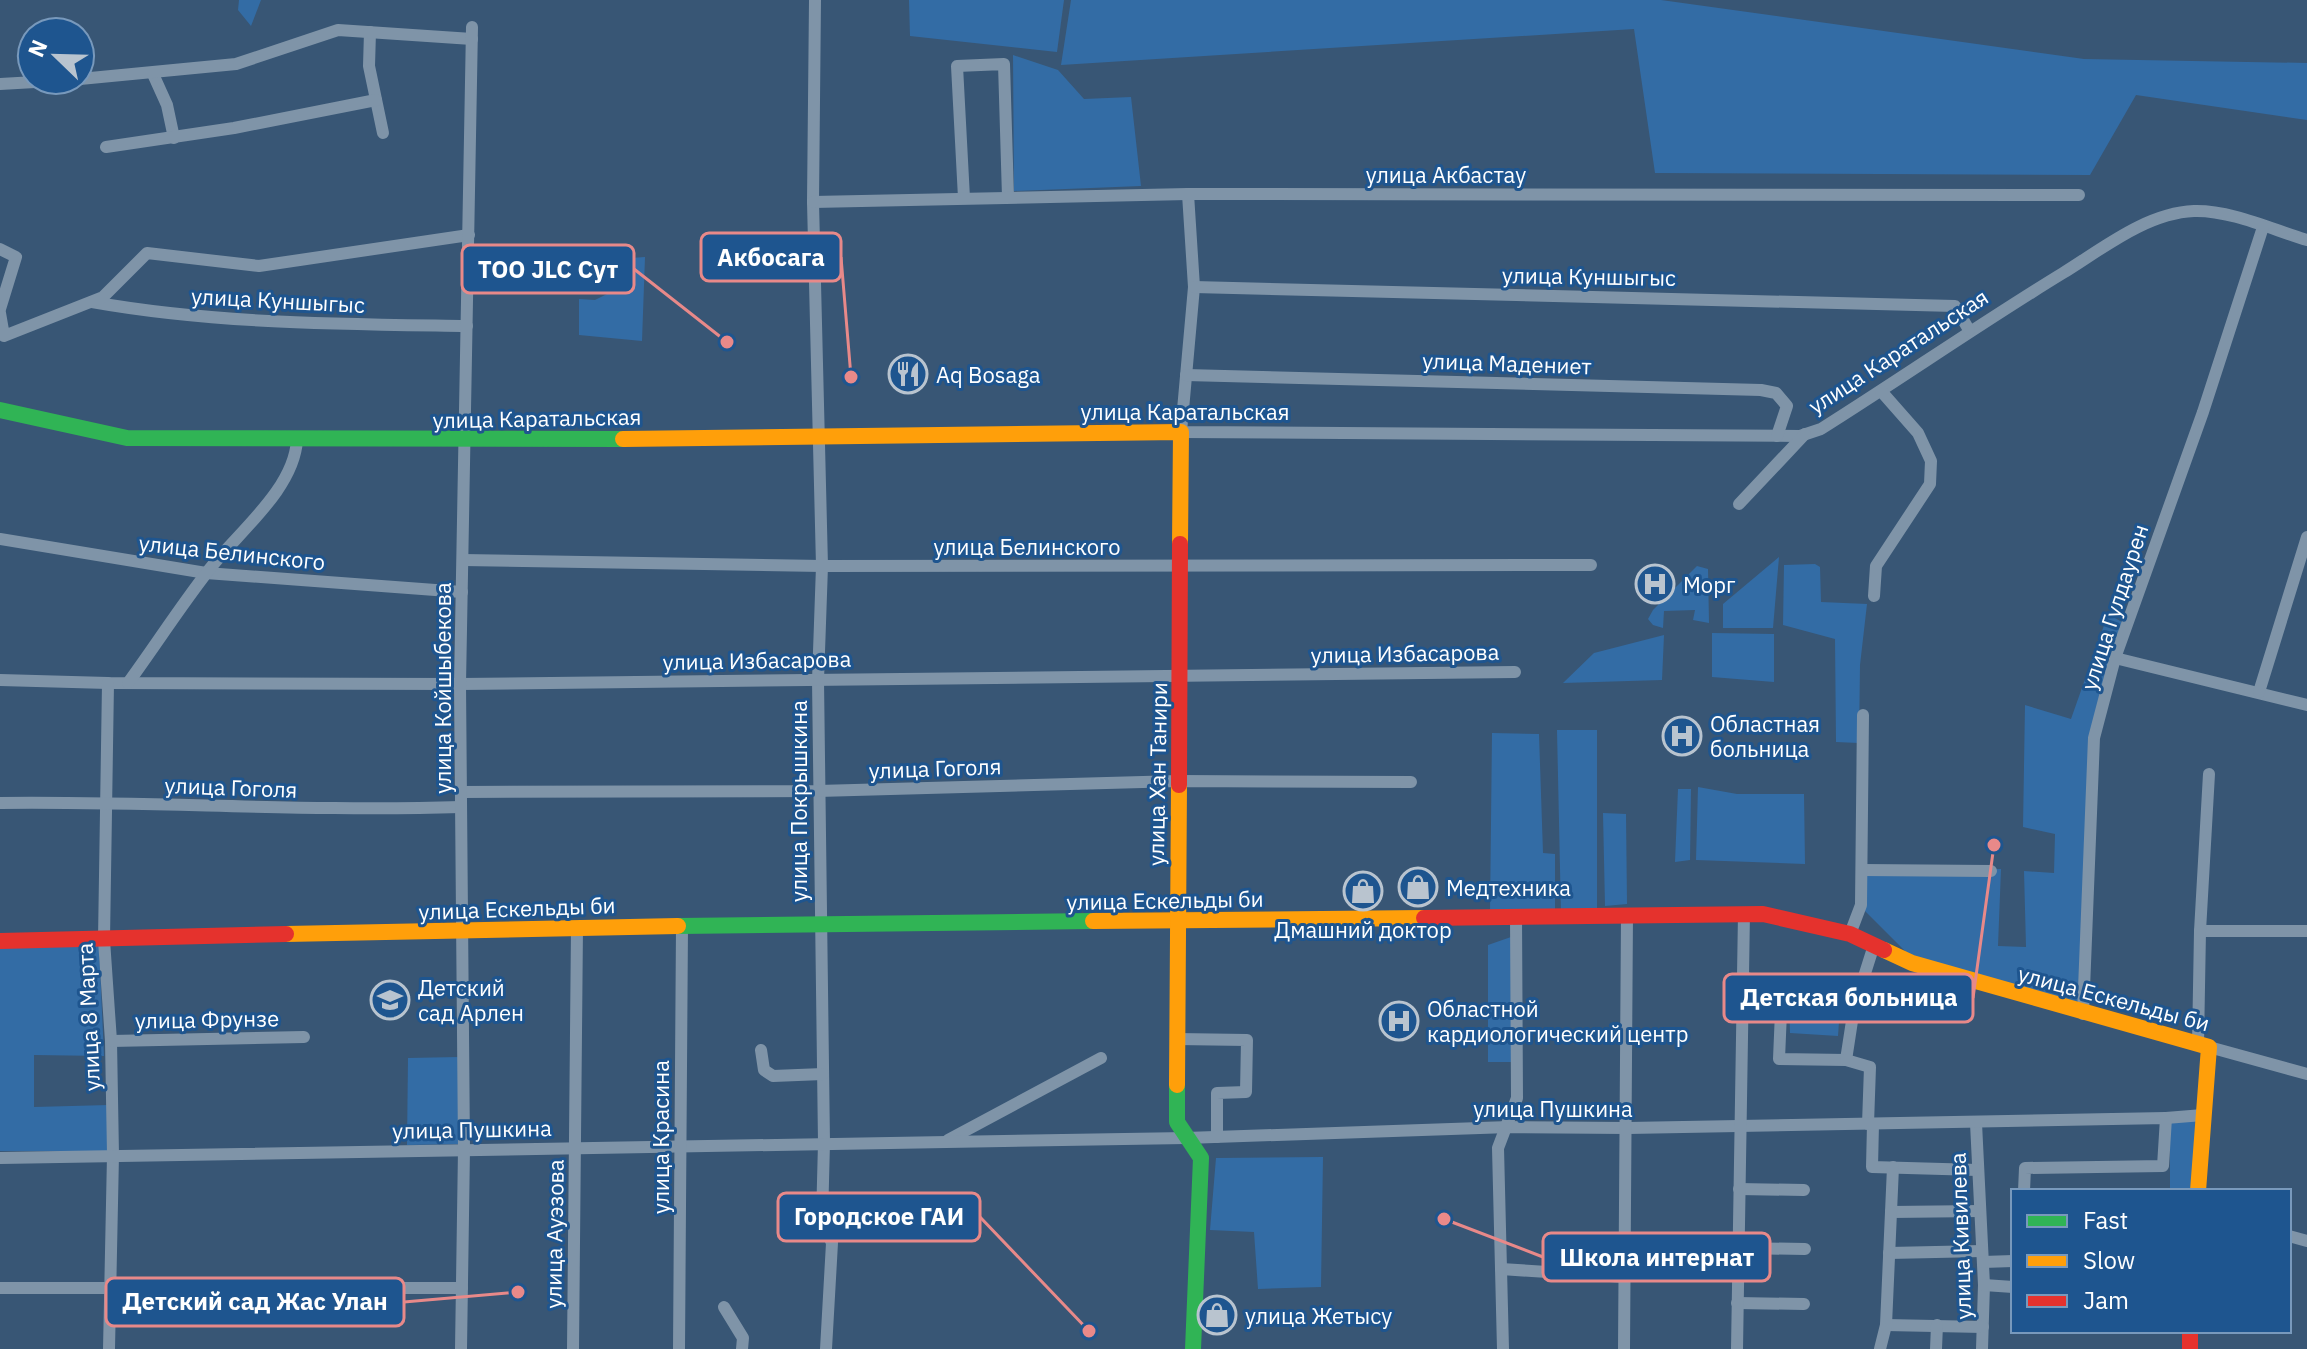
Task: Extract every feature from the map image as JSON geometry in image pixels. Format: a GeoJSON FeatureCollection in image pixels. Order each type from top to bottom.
{"type":"FeatureCollection","features":[{"type":"Feature","properties":{"kind":"street","name":"улица Покрышкина"},"geometry":{"type":"LineString","coordinates":[[815,0],[813,202],[822,566],[818,680],[824,1143],[822,1220],[832,1243],[826,1349]]}},
{"type":"Feature","properties":{"kind":"street"},"geometry":{"type":"LineString","coordinates":[[96,78],[236,64],[338,30],[370,32],[369,66],[383,133]]}},
{"type":"Feature","properties":{"kind":"street","name":"улица Койшыбекова"},"geometry":{"type":"LineString","coordinates":[[370,32],[472,33],[460,684],[464,1149],[461,1349]]}},
{"type":"Feature","properties":{"kind":"street"},"geometry":{"type":"LineString","coordinates":[[964,198],[957,66],[1004,64],[1008,197]]}},
{"type":"Feature","properties":{"kind":"street"},"geometry":{"type":"LineString","coordinates":[[153,74],[167,105],[174,138]]}},
{"type":"Feature","properties":{"kind":"street"},"geometry":{"type":"LineString","coordinates":[[106,147],[174,138],[376,100]]}},
{"type":"Feature","properties":{"kind":"street","name":"улица Акбастау"},"geometry":{"type":"LineString","coordinates":[[813,202],[1188,194],[2079,195]]}},
{"type":"Feature","properties":{"kind":"street","name":"улица Хан Танири"},"geometry":{"type":"LineString","coordinates":[[1188,194],[1194,287],[1181,432],[1177,1122],[1201,1158],[1193,1349]]}},
{"type":"Feature","properties":{"kind":"street","name":"улица Каратальская"},"geometry":{"type":"LineString","coordinates":[[0,410],[127,438],[465,441],[1181,432],[1805,434],[1821,429],[1969,330],[2132,231],[2169,215],[2196,211],[2307,240]]}},
{"type":"Feature","properties":{"kind":"street","name":"улица Гулдаурен"},"geometry":{"type":"LineString","coordinates":[[2083,1014],[2094,738],[2115,658],[2203,412],[2263,227]]}},
{"type":"Feature","properties":{"kind":"street"},"geometry":{"type":"LineString","coordinates":[[0,249],[16,257],[0,311],[4,336],[103,297],[147,253],[259,266],[469,235]]}},
{"type":"Feature","properties":{"kind":"street","name":"улица Куншыгыс"},"geometry":{"type":"LineString","coordinates":[[1194,287],[1955,306],[1969,330]]}},
{"type":"Feature","properties":{"kind":"street","name":"улица Куншыгыс"},"geometry":{"type":"LineString","coordinates":[[88,301],[153,313],[232,319],[467,326]]}},
{"type":"Feature","properties":{"kind":"street","name":"улица Мадениет"},"geometry":{"type":"LineString","coordinates":[[1186,375],[1761,390],[1776,393],[1787,406],[1777,436]]}},
{"type":"Feature","properties":{"kind":"street"},"geometry":{"type":"LineString","coordinates":[[1874,596],[1876,566],[1930,484],[1931,461],[1918,433],[1881,391]]}},
{"type":"Feature","properties":{"kind":"street"},"geometry":{"type":"LineString","coordinates":[[1739,504],[1805,434]]}},
{"type":"Feature","properties":{"kind":"street"},"geometry":{"type":"LineString","coordinates":[[128,683],[206,573],[274,493],[296,458],[297,440]]}},
{"type":"Feature","properties":{"kind":"street"},"geometry":{"type":"LineString","coordinates":[[2259,692],[2307,537]]}},
{"type":"Feature","properties":{"kind":"street","name":"улица Белинского"},"geometry":{"type":"LineString","coordinates":[[0,539],[206,573],[462,592]]}},
{"type":"Feature","properties":{"kind":"street","name":"улица Белинского"},"geometry":{"type":"LineString","coordinates":[[463,560],[822,566],[1591,565]]}},
{"type":"Feature","properties":{"kind":"street"},"geometry":{"type":"LineString","coordinates":[[2115,658],[2234,690],[2259,692],[2307,705]]}},
{"type":"Feature","properties":{"kind":"street","name":"улица Избасарова"},"geometry":{"type":"LineString","coordinates":[[0,680],[460,684],[1515,672]]}},
{"type":"Feature","properties":{"kind":"street","name":"улица 8 Марта"},"geometry":{"type":"LineString","coordinates":[[108,683],[104,940],[111,1041],[113,1155],[109,1349]]}},
{"type":"Feature","properties":{"kind":"street"},"geometry":{"type":"LineString","coordinates":[[1850,934],[1861,905],[1863,715]]}},
{"type":"Feature","properties":{"kind":"street"},"geometry":{"type":"LineString","coordinates":[[2198,1189],[2203,1115],[2200,931],[2209,774]]}},
{"type":"Feature","properties":{"kind":"street","name":"улица Гоголя"},"geometry":{"type":"LineString","coordinates":[[461,792],[818,791],[1179,781],[1411,782]]}},
{"type":"Feature","properties":{"kind":"street","name":"улица Гоголя"},"geometry":{"type":"LineString","coordinates":[[0,803],[105,802],[340,811],[461,807]]}},
{"type":"Feature","properties":{"kind":"street"},"geometry":{"type":"LineString","coordinates":[[1862,870],[1991,871]]}},
{"type":"Feature","properties":{"kind":"street"},"geometry":{"type":"LineString","coordinates":[[1737,1349],[1744,913]]}},
{"type":"Feature","properties":{"kind":"street","name":"улица Ескельды би"},"geometry":{"type":"LineString","coordinates":[[0,941],[462,933],[577,927],[819,927],[1744,913],[1791,919],[1850,934],[1912,963],[2083,1014],[2307,1074]]}},
{"type":"Feature","properties":{"kind":"street"},"geometry":{"type":"LineString","coordinates":[[1624,1349],[1628,1128],[1627,915]]}},
{"type":"Feature","properties":{"kind":"street"},"geometry":{"type":"LineString","coordinates":[[1503,1349],[1498,1148],[1509,1127],[1517,1098],[1516,916]]}},
{"type":"Feature","properties":{"kind":"street","name":"улица Красина"},"geometry":{"type":"LineString","coordinates":[[679,1349],[682,926]]}},
{"type":"Feature","properties":{"kind":"street","name":"улица Ауэзова"},"geometry":{"type":"LineString","coordinates":[[573,1349],[577,927]]}},
{"type":"Feature","properties":{"kind":"street"},"geometry":{"type":"LineString","coordinates":[[2200,931],[2307,931]]}},
{"type":"Feature","properties":{"kind":"street"},"geometry":{"type":"LineString","coordinates":[[1846,1060],[1854,1008],[1874,945]]}},
{"type":"Feature","properties":{"kind":"street"},"geometry":{"type":"LineString","coordinates":[[1743,977],[1854,1008]]}},
{"type":"Feature","properties":{"kind":"street"},"geometry":{"type":"LineString","coordinates":[[1782,988],[1779,1059],[1846,1060],[1870,1067],[1872,1167],[1978,1170]]}},
{"type":"Feature","properties":{"kind":"street","name":"улица Фрунзе"},"geometry":{"type":"LineString","coordinates":[[111,1041],[304,1037]]}},
{"type":"Feature","properties":{"kind":"street"},"geometry":{"type":"LineString","coordinates":[[1177,1039],[1247,1040],[1246,1092],[1217,1093],[1217,1137]]}},
{"type":"Feature","properties":{"kind":"street"},"geometry":{"type":"LineString","coordinates":[[761,1050],[764,1070],[773,1076],[823,1074]]}},
{"type":"Feature","properties":{"kind":"street","name":"улица Пушкина"},"geometry":{"type":"LineString","coordinates":[[945,1141],[1101,1058]]}},
{"type":"Feature","properties":{"kind":"street","name":"улица Пушкина"},"geometry":{"type":"LineString","coordinates":[[0,1158],[680,1144],[1186,1138],[1509,1127],[1976,1123],[2203,1115]]}},
{"type":"Feature","properties":{"kind":"street"},"geometry":{"type":"LineString","coordinates":[[2024,1189],[2025,1168],[2163,1166],[2164,1118]]}},
{"type":"Feature","properties":{"kind":"street","name":"улица Кивилева"},"geometry":{"type":"LineString","coordinates":[[1976,1123],[1984,1285],[1982,1349]]}},
{"type":"Feature","properties":{"kind":"street"},"geometry":{"type":"LineString","coordinates":[[1880,1349],[1886,1325],[1893,1167]]}},
{"type":"Feature","properties":{"kind":"street"},"geometry":{"type":"LineString","coordinates":[[1739,1189],[1804,1190]]}},
{"type":"Feature","properties":{"kind":"street"},"geometry":{"type":"LineString","coordinates":[[1891,1212],[1980,1211]]}},
{"type":"Feature","properties":{"kind":"street"},"geometry":{"type":"LineString","coordinates":[[1738,1248],[1805,1249]]}},
{"type":"Feature","properties":{"kind":"street"},"geometry":{"type":"LineString","coordinates":[[1889,1253],[2011,1261]]}},
{"type":"Feature","properties":{"kind":"street"},"geometry":{"type":"LineString","coordinates":[[1501,1269],[1625,1277]]}},
{"type":"Feature","properties":{"kind":"street"},"geometry":{"type":"LineString","coordinates":[[1984,1285],[2011,1287]]}},
{"type":"Feature","properties":{"kind":"street"},"geometry":{"type":"LineString","coordinates":[[0,1288],[462,1288]]}},
{"type":"Feature","properties":{"kind":"street"},"geometry":{"type":"LineString","coordinates":[[1737,1303],[1804,1304]]}},
{"type":"Feature","properties":{"kind":"street"},"geometry":{"type":"LineString","coordinates":[[724,1307],[743,1338],[742,1349]]}},
{"type":"Feature","properties":{"kind":"street"},"geometry":{"type":"LineString","coordinates":[[1886,1325],[1983,1327]]}},
{"type":"Feature","properties":{"kind":"street"},"geometry":{"type":"LineString","coordinates":[[1936,1349],[1937,1325]]}},
{"type":"Feature","properties":{"kind":"shaded area"},"geometry":{"type":"Polygon","coordinates":[[[239,0],[261,0],[251,26],[238,10],[239,0]]]}},
{"type":"Feature","properties":{"kind":"shaded area"},"geometry":{"type":"Polygon","coordinates":[[[909,0],[1064,0],[1057,52],[910,36],[909,0]]]}},
{"type":"Feature","properties":{"kind":"shaded area"},"geometry":{"type":"Polygon","coordinates":[[[1071,0],[1661,0],[2084,59],[2307,63],[2307,120],[2136,95],[2090,175],[1655,173],[1634,29],[1061,65],[1071,0]]]}},
{"type":"Feature","properties":{"kind":"shaded area"},"geometry":{"type":"Polygon","coordinates":[[[1013,55],[1058,70],[1084,99],[1131,97],[1141,186],[1014,191],[1013,55]]]}},
{"type":"Feature","properties":{"kind":"shaded area"},"geometry":{"type":"Polygon","coordinates":[[[645,257],[642,341],[579,335],[579,299],[595,300],[611,292],[617,259],[645,257]]]}},
{"type":"Feature","properties":{"kind":"shaded area"},"geometry":{"type":"Polygon","coordinates":[[[1779,557],[1773,628],[1723,628],[1723,604],[1779,557]]]}},
{"type":"Feature","properties":{"kind":"shaded area"},"geometry":{"type":"Polygon","coordinates":[[[1815,564],[1820,567],[1821,602],[1867,604],[1860,665],[1859,743],[1836,742],[1835,639],[1783,625],[1784,565],[1815,564]]]}},
{"type":"Feature","properties":{"kind":"shaded area"},"geometry":{"type":"Polygon","coordinates":[[[1697,566],[1708,569],[1709,623],[1693,620],[1695,610],[1664,611],[1663,628],[1653,625],[1648,619],[1653,610],[1697,566]]]}},
{"type":"Feature","properties":{"kind":"shaded area"},"geometry":{"type":"Polygon","coordinates":[[[2108,614],[2122,622],[2090,742],[2081,1010],[1911,957],[1864,910],[1865,873],[2001,869],[1998,946],[2026,947],[2024,871],[2054,873],[2055,834],[2023,827],[2025,705],[2071,719],[2108,614]]]}},
{"type":"Feature","properties":{"kind":"shaded area"},"geometry":{"type":"Polygon","coordinates":[[[1712,633],[1774,634],[1774,682],[1712,677],[1712,633]]]}},
{"type":"Feature","properties":{"kind":"shaded area"},"geometry":{"type":"Polygon","coordinates":[[[1664,635],[1662,680],[1563,683],[1594,653],[1664,635]]]}},
{"type":"Feature","properties":{"kind":"shaded area"},"geometry":{"type":"Polygon","coordinates":[[[1557,730],[1597,730],[1597,912],[1561,914],[1557,730]]]}},
{"type":"Feature","properties":{"kind":"shaded area"},"geometry":{"type":"Polygon","coordinates":[[[1492,733],[1539,734],[1543,853],[1555,854],[1555,913],[1490,913],[1492,733]]]}},
{"type":"Feature","properties":{"kind":"shaded area"},"geometry":{"type":"Polygon","coordinates":[[[1698,787],[1737,794],[1804,794],[1805,864],[1696,860],[1698,787]]]}},
{"type":"Feature","properties":{"kind":"shaded area"},"geometry":{"type":"Polygon","coordinates":[[[1678,789],[1691,789],[1690,860],[1675,862],[1678,789]]]}},
{"type":"Feature","properties":{"kind":"shaded area"},"geometry":{"type":"Polygon","coordinates":[[[1603,813],[1626,814],[1627,904],[1605,906],[1603,813]]]}},
{"type":"Feature","properties":{"kind":"shaded area"},"geometry":{"type":"Polygon","coordinates":[[[1511,937],[1513,1062],[1488,1062],[1488,945],[1511,937]]]}},
{"type":"Feature","properties":{"kind":"shaded area"},"geometry":{"type":"Polygon","coordinates":[[[0,944],[99,946],[104,1056],[34,1055],[34,1107],[109,1105],[108,1151],[0,1151],[0,944]]]}},
{"type":"Feature","properties":{"kind":"shaded area"},"geometry":{"type":"Polygon","coordinates":[[[1789,995],[1840,1008],[1838,1036],[1790,1033],[1789,995]]]}},
{"type":"Feature","properties":{"kind":"shaded area"},"geometry":{"type":"Polygon","coordinates":[[[459,1057],[461,1144],[407,1145],[408,1058],[459,1057]]]}},
{"type":"Feature","properties":{"kind":"shaded area"},"geometry":{"type":"Polygon","coordinates":[[[2199,1120],[2194,1189],[2170,1189],[2170,1122],[2199,1120]]]}},
{"type":"Feature","properties":{"kind":"shaded area"},"geometry":{"type":"Polygon","coordinates":[[[1323,1157],[1321,1287],[1258,1289],[1254,1232],[1210,1230],[1216,1158],[1323,1157]]]}},
{"type":"Feature","properties":{"kind":"traffic: fast"},"geometry":{"type":"LineString","coordinates":[[0,410],[127,438],[623,439]]}},
{"type":"Feature","properties":{"kind":"traffic: fast"},"geometry":{"type":"LineString","coordinates":[[678,926],[1093,921]]}},
{"type":"Feature","properties":{"kind":"traffic: fast"},"geometry":{"type":"LineString","coordinates":[[1177,1085],[1177,1122],[1201,1158],[1193,1349]]}},
{"type":"Feature","properties":{"kind":"traffic: slow"},"geometry":{"type":"LineString","coordinates":[[623,439],[1181,432],[1180,544]]}},
{"type":"Feature","properties":{"kind":"traffic: slow"},"geometry":{"type":"LineString","coordinates":[[1177,1085],[1179,785]]}},
{"type":"Feature","properties":{"kind":"traffic: slow"},"geometry":{"type":"LineString","coordinates":[[1093,921],[1424,918]]}},
{"type":"Feature","properties":{"kind":"traffic: slow"},"geometry":{"type":"LineString","coordinates":[[286,934],[678,926]]}},
{"type":"Feature","properties":{"kind":"traffic: slow"},"geometry":{"type":"LineString","coordinates":[[1884,950],[1912,963],[2209,1047],[2198,1189]]}},
{"type":"Feature","properties":{"kind":"traffic: jam"},"geometry":{"type":"LineString","coordinates":[[1179,785],[1180,544]]}},
{"type":"Feature","properties":{"kind":"traffic: jam"},"geometry":{"type":"LineString","coordinates":[[1424,918],[1763,914],[1850,934],[1884,950]]}},
{"type":"Feature","properties":{"kind":"traffic: jam"},"geometry":{"type":"LineString","coordinates":[[0,941],[286,934]]}},
{"type":"Feature","properties":{"kind":"traffic: jam"},"geometry":{"type":"LineString","coordinates":[[2190,1333],[2190,1349]]}},
{"type":"Feature","properties":{"kind":"place","name":"ТОО JLC Сут"},"geometry":{"type":"Point","coordinates":[727,342]}},
{"type":"Feature","properties":{"kind":"place","name":"Aq Bosaga"},"geometry":{"type":"Point","coordinates":[908,374]}},
{"type":"Feature","properties":{"kind":"place","name":"Акбосага"},"geometry":{"type":"Point","coordinates":[851,377]}},
{"type":"Feature","properties":{"kind":"place","name":"Морг"},"geometry":{"type":"Point","coordinates":[1655,584]}},
{"type":"Feature","properties":{"kind":"place","name":"Областная больница"},"geometry":{"type":"Point","coordinates":[1682,736]}},
{"type":"Feature","properties":{"kind":"place","name":"Детская больница"},"geometry":{"type":"Point","coordinates":[1994,845]}},
{"type":"Feature","properties":{"kind":"place","name":"Медтехника"},"geometry":{"type":"Point","coordinates":[1418,887]}},
{"type":"Feature","properties":{"kind":"place","name":"Дмашний доктор"},"geometry":{"type":"Point","coordinates":[1363,891]}},
{"type":"Feature","properties":{"kind":"place","name":"Детский сад Арлен"},"geometry":{"type":"Point","coordinates":[390,1000]}},
{"type":"Feature","properties":{"kind":"place","name":"Областной кардиологический центр"},"geometry":{"type":"Point","coordinates":[1399,1021]}},
{"type":"Feature","properties":{"kind":"place","name":"Школа интернат"},"geometry":{"type":"Point","coordinates":[1444,1219]}},
{"type":"Feature","properties":{"kind":"place","name":"Детский сад Жас Улан"},"geometry":{"type":"Point","coordinates":[518,1292]}},
{"type":"Feature","properties":{"kind":"place","name":"улица Жетысу"},"geometry":{"type":"Point","coordinates":[1217,1315]}},
{"type":"Feature","properties":{"kind":"place","name":"Городское ГАИ"},"geometry":{"type":"Point","coordinates":[1089,1331]}}]}
